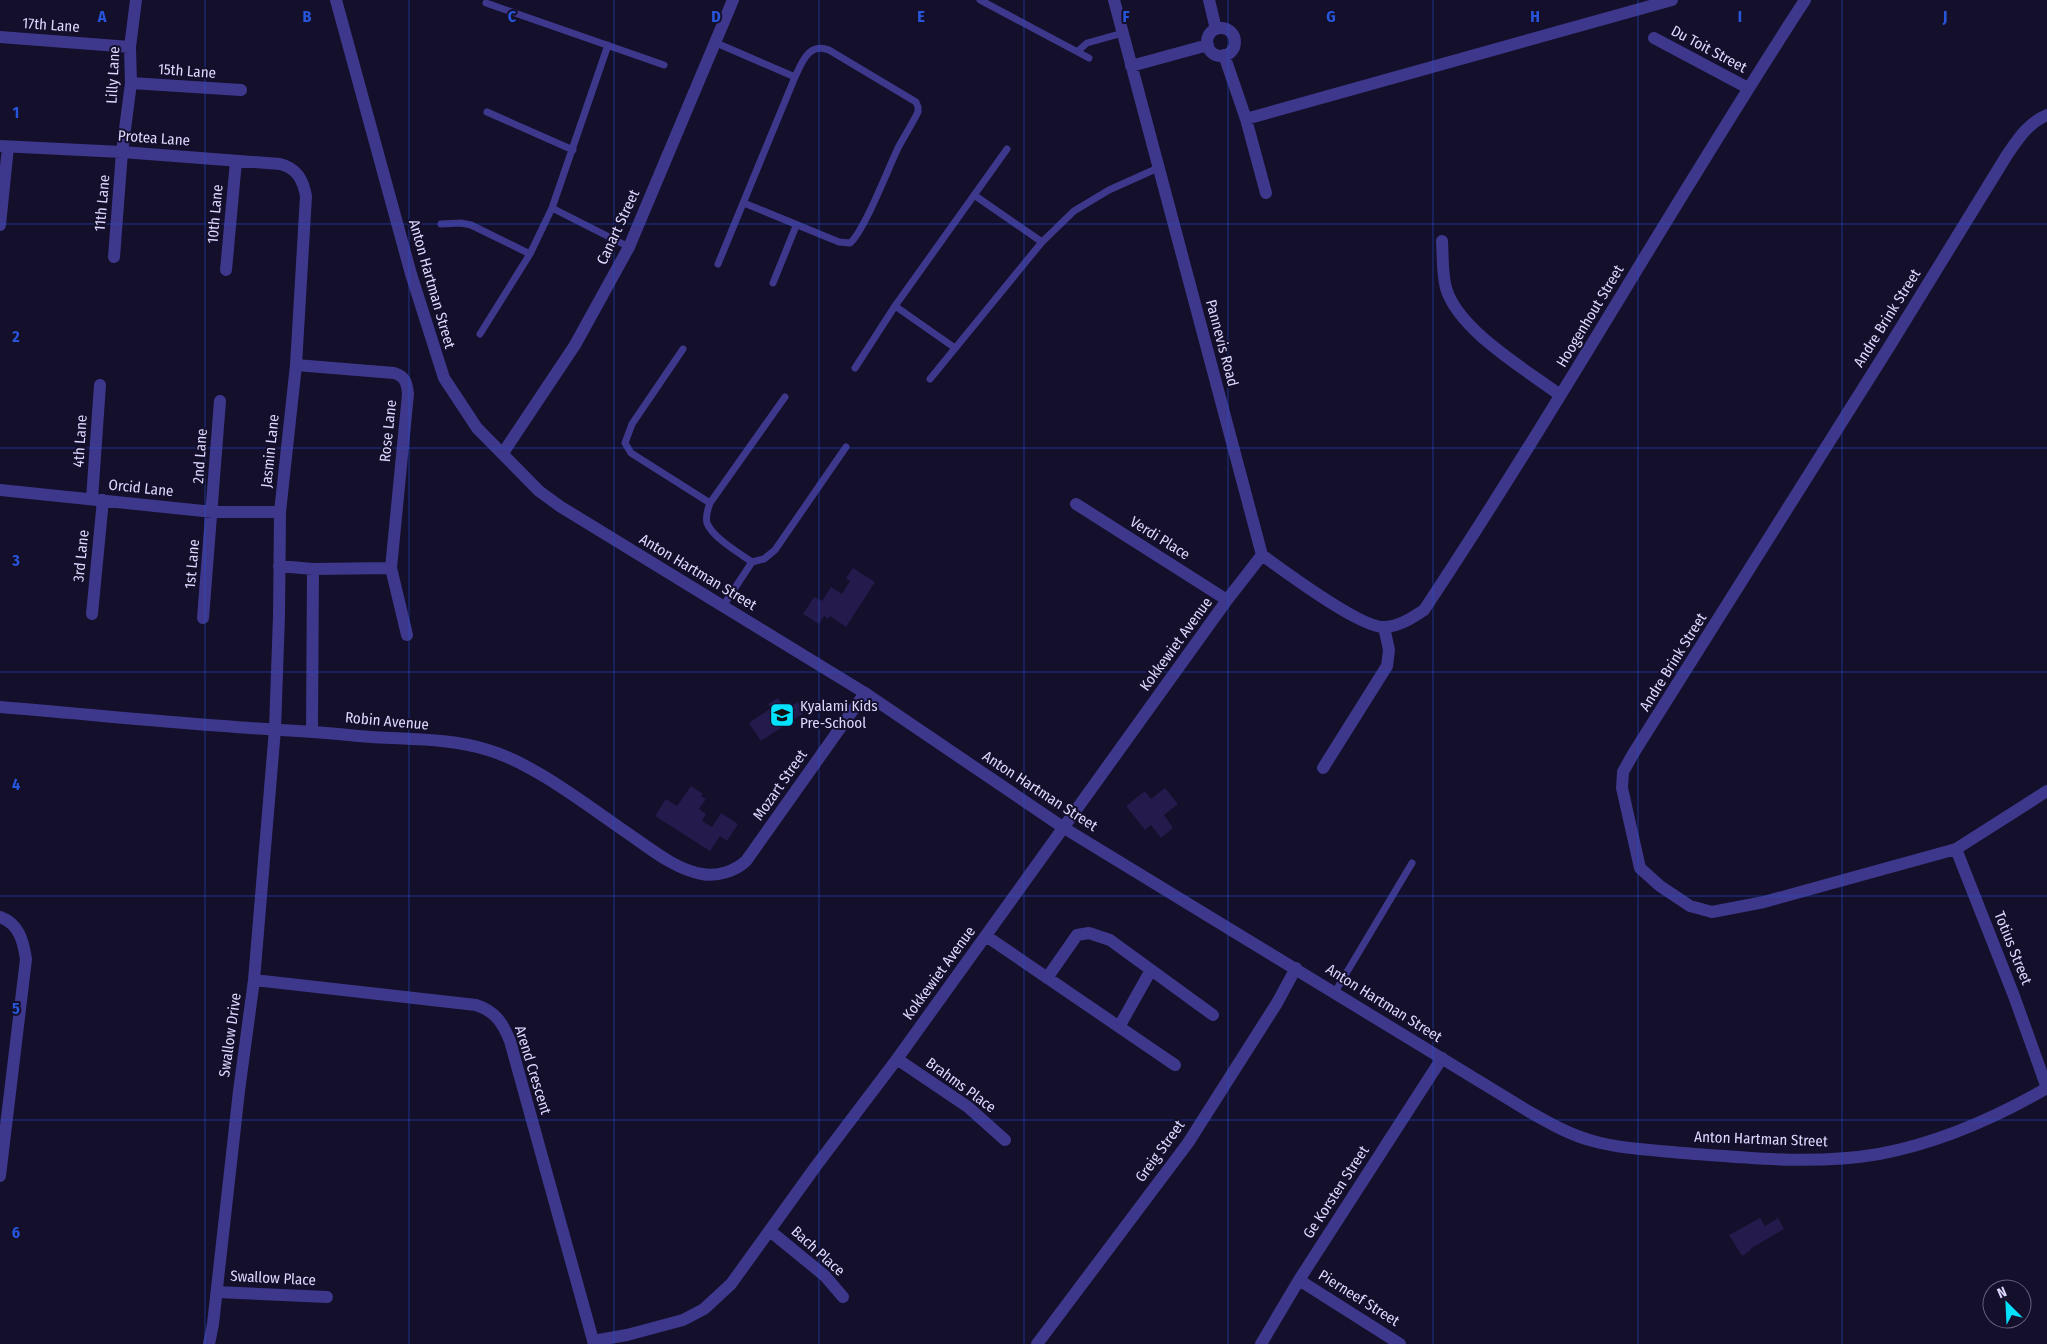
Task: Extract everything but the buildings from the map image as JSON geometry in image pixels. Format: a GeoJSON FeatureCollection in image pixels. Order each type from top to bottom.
{"type":"FeatureCollection","features":[{"type":"Feature","properties":{"kind":"street","name":"Lilly Lane"},"geometry":{"type":"LineString","coordinates":[[122,152],[131,84],[130,47],[136,0]]}},
{"type":"Feature","properties":{"kind":"street","name":"Anton Hartman Street"},"geometry":{"type":"LineString","coordinates":[[336,0],[410,274],[436,358],[444,378],[477,428],[539,491],[561,507],[866,693],[1064,828],[1528,1111],[1575,1135],[1621,1148],[1718,1156],[1830,1158],[1879,1154],[1925,1143],[1972,1125],[2015,1107],[2047,1088]]}},
{"type":"Feature","properties":{"kind":"street","name":"Canart Street"},"geometry":{"type":"LineString","coordinates":[[503,453],[575,345],[630,247],[732,0]]}},
{"type":"Feature","properties":{"kind":"street","name":"Pannevis Road"},"geometry":{"type":"LineString","coordinates":[[1114,0],[1262,556]]}},
{"type":"Feature","properties":{"kind":"street"},"geometry":{"type":"LineString","coordinates":[[1209,0],[1216,29]]}},
{"type":"Feature","properties":{"kind":"street"},"geometry":{"type":"LineString","coordinates":[[1246,119],[1672,0]]}},
{"type":"Feature","properties":{"kind":"street","name":"Hoogenhout Street"},"geometry":{"type":"LineString","coordinates":[[1384,627],[1404,622],[1424,610],[1560,395],[1748,88],[1805,0]]}},
{"type":"Feature","properties":{"kind":"street"},"geometry":{"type":"LineString","coordinates":[[1216,29],[1228,29],[1233,33],[1235,45],[1232,51],[1224,55],[1215,54],[1210,51],[1208,45],[1208,38],[1216,29]]}},
{"type":"Feature","properties":{"kind":"street","name":"17th Lane"},"geometry":{"type":"LineString","coordinates":[[0,37],[130,47]]}},
{"type":"Feature","properties":{"kind":"street","name":"Du Toit Street"},"geometry":{"type":"LineString","coordinates":[[1654,38],[1748,88]]}},
{"type":"Feature","properties":{"kind":"street"},"geometry":{"type":"LineString","coordinates":[[1131,66],[1208,45]]}},
{"type":"Feature","properties":{"kind":"street"},"geometry":{"type":"LineString","coordinates":[[1224,55],[1246,119],[1266,193]]}},
{"type":"Feature","properties":{"kind":"street","name":"15th Lane"},"geometry":{"type":"LineString","coordinates":[[131,84],[241,90]]}},
{"type":"Feature","properties":{"kind":"street","name":"Andre Brink Street"},"geometry":{"type":"LineString","coordinates":[[2047,115],[2036,119],[2006,155],[1889,347],[1633,754],[1623,772],[1622,780],[1626,810],[1640,868],[1660,886],[1690,906],[1712,912],[1724,912],[1764,902],[1956,849],[2047,791]]}},
{"type":"Feature","properties":{"kind":"street"},"geometry":{"type":"LineString","coordinates":[[0,225],[4,146]]}},
{"type":"Feature","properties":{"kind":"street","name":"Protea Lane"},"geometry":{"type":"LineString","coordinates":[[4,146],[122,152],[286,166],[294,169],[300,178]]}},
{"type":"Feature","properties":{"kind":"street","name":"11th Lane"},"geometry":{"type":"LineString","coordinates":[[114,257],[122,152]]}},
{"type":"Feature","properties":{"kind":"street","name":"10th Lane"},"geometry":{"type":"LineString","coordinates":[[226,270],[236,161]]}},
{"type":"Feature","properties":{"kind":"street","name":"Jasmin Lane"},"geometry":{"type":"LineString","coordinates":[[275,729],[280,512],[296,365],[306,196],[300,178]]}},
{"type":"Feature","properties":{"kind":"street"},"geometry":{"type":"LineString","coordinates":[[1442,242],[1443,276],[1453,305],[1463,318],[1475,332],[1560,395]]}},
{"type":"Feature","properties":{"kind":"street","name":"Rose Lane"},"geometry":{"type":"LineString","coordinates":[[296,365],[394,373],[406,380],[408,394],[391,568],[407,635]]}},
{"type":"Feature","properties":{"kind":"street","name":"4th Lane"},"geometry":{"type":"LineString","coordinates":[[98,500],[100,384]]}},
{"type":"Feature","properties":{"kind":"street","name":"2nd Lane"},"geometry":{"type":"LineString","coordinates":[[213,512],[220,401]]}},
{"type":"Feature","properties":{"kind":"street","name":"Orcid Lane"},"geometry":{"type":"LineString","coordinates":[[0,490],[213,512],[280,512]]}},
{"type":"Feature","properties":{"kind":"street","name":"3rd Lane"},"geometry":{"type":"LineString","coordinates":[[92,614],[98,500]]}},
{"type":"Feature","properties":{"kind":"street","name":"Verdi Place"},"geometry":{"type":"LineString","coordinates":[[1076,504],[1227,600]]}},
{"type":"Feature","properties":{"kind":"street","name":"1st Lane"},"geometry":{"type":"LineString","coordinates":[[203,618],[213,512]]}},
{"type":"Feature","properties":{"kind":"street"},"geometry":{"type":"LineString","coordinates":[[1262,556],[1354,617],[1374,626],[1384,627],[1389,650],[1387,666],[1323,768]]}},
{"type":"Feature","properties":{"kind":"street","name":"Kokkewiet Avenue"},"geometry":{"type":"LineString","coordinates":[[593,1343],[684,1320],[704,1309],[731,1284],[816,1166],[897,1059],[1227,600],[1262,556]]}},
{"type":"Feature","properties":{"kind":"street"},"geometry":{"type":"LineString","coordinates":[[279,566],[313,569],[391,568]]}},
{"type":"Feature","properties":{"kind":"street"},"geometry":{"type":"LineString","coordinates":[[312,731],[313,569]]}},
{"type":"Feature","properties":{"kind":"street","name":"Mozart Street"},"geometry":{"type":"LineString","coordinates":[[737,868],[746,861],[866,693]]}},
{"type":"Feature","properties":{"kind":"street","name":"Robin Avenue"},"geometry":{"type":"LineString","coordinates":[[0,706],[462,744],[488,750],[534,772],[671,861],[702,874],[712,875],[737,868]]}},
{"type":"Feature","properties":{"kind":"street","name":"Swallow Drive"},"geometry":{"type":"LineString","coordinates":[[209,1344],[254,980],[275,729]]}},
{"type":"Feature","properties":{"kind":"street","name":"Totius Street"},"geometry":{"type":"LineString","coordinates":[[1956,849],[2014,996],[2047,1088]]}},
{"type":"Feature","properties":{"kind":"street"},"geometry":{"type":"LineString","coordinates":[[0,916],[9,920],[17,929],[23,941],[26,959],[0,1176]]}},
{"type":"Feature","properties":{"kind":"street"},"geometry":{"type":"LineString","coordinates":[[1047,978],[1077,935],[1089,933],[1110,940],[1213,1015]]}},
{"type":"Feature","properties":{"kind":"street"},"geometry":{"type":"LineString","coordinates":[[986,936],[1175,1065]]}},
{"type":"Feature","properties":{"kind":"street","name":"Greig Street"},"geometry":{"type":"LineString","coordinates":[[1037,1344],[1188,1143],[1277,1003],[1296,968]]}},
{"type":"Feature","properties":{"kind":"street"},"geometry":{"type":"LineString","coordinates":[[1119,1027],[1151,970]]}},
{"type":"Feature","properties":{"kind":"street","name":"Arend Crescent"},"geometry":{"type":"LineString","coordinates":[[254,980],[476,1005],[494,1012],[502,1023],[510,1041],[593,1343]]}},
{"type":"Feature","properties":{"kind":"street","name":"Ge Korsten Street"},"geometry":{"type":"LineString","coordinates":[[1261,1344],[1299,1280],[1442,1058]]}},
{"type":"Feature","properties":{"kind":"street","name":"Brahms Place"},"geometry":{"type":"LineString","coordinates":[[897,1059],[968,1107],[1004,1140]]}},
{"type":"Feature","properties":{"kind":"street","name":"Bach Place"},"geometry":{"type":"LineString","coordinates":[[770,1231],[825,1276],[843,1297]]}},
{"type":"Feature","properties":{"kind":"street","name":"Pierneef Street"},"geometry":{"type":"LineString","coordinates":[[1299,1280],[1400,1344]]}},
{"type":"Feature","properties":{"kind":"street","name":"Swallow Place"},"geometry":{"type":"LineString","coordinates":[[216,1292],[327,1297]]}},
{"type":"Feature","properties":{"kind":"lane"},"geometry":{"type":"LineString","coordinates":[[980,0],[1089,58]]}},
{"type":"Feature","properties":{"kind":"lane"},"geometry":{"type":"LineString","coordinates":[[486,3],[664,65]]}},
{"type":"Feature","properties":{"kind":"lane"},"geometry":{"type":"LineString","coordinates":[[1078,51],[1088,43],[1122,33]]}},
{"type":"Feature","properties":{"kind":"lane"},"geometry":{"type":"LineString","coordinates":[[714,42],[794,77]]}},
{"type":"Feature","properties":{"kind":"lane"},"geometry":{"type":"LineString","coordinates":[[480,334],[530,254],[552,208],[608,45]]}},
{"type":"Feature","properties":{"kind":"lane"},"geometry":{"type":"LineString","coordinates":[[718,264],[794,77],[808,53],[823,47],[914,100],[918,107],[918,112],[899,146],[854,240],[850,243],[838,242],[744,203]]}},
{"type":"Feature","properties":{"kind":"lane"},"geometry":{"type":"LineString","coordinates":[[487,112],[572,150]]}},
{"type":"Feature","properties":{"kind":"lane"},"geometry":{"type":"LineString","coordinates":[[855,368],[895,306],[1007,149]]}},
{"type":"Feature","properties":{"kind":"lane"},"geometry":{"type":"LineString","coordinates":[[930,379],[1042,242],[1074,211],[1090,200],[1158,168]]}},
{"type":"Feature","properties":{"kind":"lane"},"geometry":{"type":"LineString","coordinates":[[974,195],[1042,242]]}},
{"type":"Feature","properties":{"kind":"lane"},"geometry":{"type":"LineString","coordinates":[[552,208],[630,247]]}},
{"type":"Feature","properties":{"kind":"lane"},"geometry":{"type":"LineString","coordinates":[[441,224],[462,223],[471,225],[530,254]]}},
{"type":"Feature","properties":{"kind":"lane"},"geometry":{"type":"LineString","coordinates":[[773,283],[796,226]]}},
{"type":"Feature","properties":{"kind":"lane"},"geometry":{"type":"LineString","coordinates":[[895,306],[955,348]]}},
{"type":"Feature","properties":{"kind":"lane"},"geometry":{"type":"LineString","coordinates":[[683,349],[632,424],[625,443],[631,453],[710,503]]}},
{"type":"Feature","properties":{"kind":"lane"},"geometry":{"type":"LineString","coordinates":[[752,562],[715,535],[707,522],[706,513],[710,503],[785,397]]}},
{"type":"Feature","properties":{"kind":"lane"},"geometry":{"type":"LineString","coordinates":[[722,606],[752,562],[772,553],[846,447]]}},
{"type":"Feature","properties":{"kind":"lane"},"geometry":{"type":"LineString","coordinates":[[1335,992],[1412,863]]}},
{"type":"Feature","properties":{"kind":"place","name":"Kyalami Kids Pre-School"},"geometry":{"type":"Point","coordinates":[782,715]}}]}
